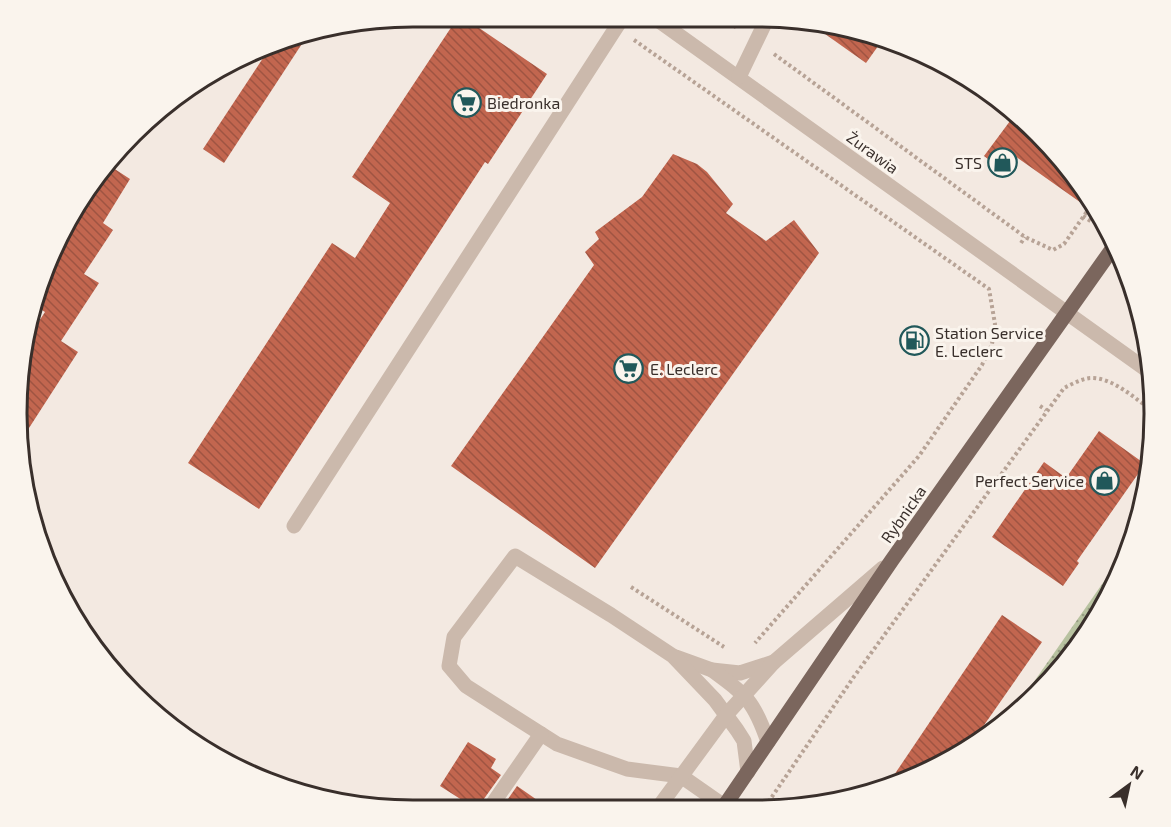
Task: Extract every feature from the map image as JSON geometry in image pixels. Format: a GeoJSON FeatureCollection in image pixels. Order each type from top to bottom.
{"type":"FeatureCollection","features":[{"type":"Feature","properties":{"kind":"main road","name":"Rybnicka"},"geometry":{"type":"LineString","coordinates":[[729,800],[892,560],[1109,253]]}},
{"type":"Feature","properties":{"kind":"street"},"geometry":{"type":"LineString","coordinates":[[294,526],[616,27]]}},
{"type":"Feature","properties":{"kind":"street","name":"Żurawia"},"geometry":{"type":"LineString","coordinates":[[668,27],[1141,365]]}},
{"type":"Feature","properties":{"kind":"street"},"geometry":{"type":"LineString","coordinates":[[739,77],[763,27]]}},
{"type":"Feature","properties":{"kind":"street"},"geometry":{"type":"LineString","coordinates":[[714,800],[681,776],[627,769],[556,744],[466,686],[449,666],[454,637],[515,556],[673,656],[727,714],[744,741],[748,772]]}},
{"type":"Feature","properties":{"kind":"street"},"geometry":{"type":"LineString","coordinates":[[664,800],[727,714],[774,662],[892,560]]}},
{"type":"Feature","properties":{"kind":"street"},"geometry":{"type":"LineString","coordinates":[[673,656],[712,670],[740,673],[774,662]]}},
{"type":"Feature","properties":{"kind":"street"},"geometry":{"type":"LineString","coordinates":[[712,670],[744,694],[759,717],[768,742]]}},
{"type":"Feature","properties":{"kind":"street"},"geometry":{"type":"LineString","coordinates":[[495,800],[541,734]]}},
{"type":"Feature","properties":{"kind":"path"},"geometry":{"type":"LineString","coordinates":[[622,27],[989,289],[994,324],[992,344],[984,367],[919,456],[752,645]]}},
{"type":"Feature","properties":{"kind":"path"},"geometry":{"type":"LineString","coordinates":[[771,51],[1025,237],[1053,250],[1064,244],[1087,211]]}},
{"type":"Feature","properties":{"kind":"path"},"geometry":{"type":"LineString","coordinates":[[1083,216],[1092,222]]}},
{"type":"Feature","properties":{"kind":"path"},"geometry":{"type":"LineString","coordinates":[[1021,243],[1025,237]]}},
{"type":"Feature","properties":{"kind":"path"},"geometry":{"type":"LineString","coordinates":[[770,799],[860,668],[1064,388],[1081,380],[1092,378],[1106,381],[1144,405]]}},
{"type":"Feature","properties":{"kind":"path"},"geometry":{"type":"LineString","coordinates":[[1120,389],[1125,383]]}},
{"type":"Feature","properties":{"kind":"path"},"geometry":{"type":"LineString","coordinates":[[1040,406],[1046,410]]}},
{"type":"Feature","properties":{"kind":"path"},"geometry":{"type":"LineString","coordinates":[[631,587],[722,647],[729,649]]}},
{"type":"Feature","properties":{"kind":"green space"},"geometry":{"type":"Polygon","coordinates":[[[1108,575],[1079,628],[1029,689],[1108,575]]]}},
{"type":"Feature","properties":{"kind":"building"},"geometry":{"type":"Polygon","coordinates":[[[451,27],[478,27],[547,74],[488,164],[485,162],[259,509],[188,463],[332,243],[355,258],[390,203],[352,177],[451,27]]]}},
{"type":"Feature","properties":{"kind":"building"},"geometry":{"type":"Polygon","coordinates":[[[823,32],[878,47],[866,63],[823,32]]]}},
{"type":"Feature","properties":{"kind":"building"},"geometry":{"type":"Polygon","coordinates":[[[302,44],[224,163],[203,149],[264,57],[302,44]]]}},
{"type":"Feature","properties":{"kind":"building"},"geometry":{"type":"Polygon","coordinates":[[[1010,121],[1048,159],[1082,203],[1015,156],[1004,171],[984,156],[1010,121]]]}},
{"type":"Feature","properties":{"kind":"building","name":"E. Leclerc"},"geometry":{"type":"Polygon","coordinates":[[[673,154],[697,164],[707,172],[733,204],[726,213],[766,241],[794,220],[819,253],[595,568],[451,466],[594,265],[585,252],[599,239],[595,232],[642,197],[673,154]]]}},
{"type":"Feature","properties":{"kind":"building"},"geometry":{"type":"Polygon","coordinates":[[[115,169],[130,179],[103,223],[113,230],[84,274],[99,283],[61,341],[78,352],[28,430],[30,363],[37,323],[45,312],[41,310],[56,266],[67,243],[92,199],[115,169]]]}},
{"type":"Feature","properties":{"kind":"building"},"geometry":{"type":"Polygon","coordinates":[[[1099,431],[1141,461],[1140,471],[1077,561],[1079,563],[1063,586],[992,537],[1044,462],[1066,478],[1099,431]]]}},
{"type":"Feature","properties":{"kind":"building"},"geometry":{"type":"Polygon","coordinates":[[[1002,615],[1042,642],[982,728],[951,748],[894,775],[1002,615]]]}},
{"type":"Feature","properties":{"kind":"building"},"geometry":{"type":"Polygon","coordinates":[[[468,742],[496,759],[491,768],[501,775],[483,800],[462,800],[440,786],[468,742]]]}},
{"type":"Feature","properties":{"kind":"building"},"geometry":{"type":"Polygon","coordinates":[[[517,786],[537,800],[507,800],[517,786]]]}},
{"type":"Feature","properties":{"kind":"place","name":"Biedronka"},"geometry":{"type":"Point","coordinates":[466,102]}},
{"type":"Feature","properties":{"kind":"place","name":"STS"},"geometry":{"type":"Point","coordinates":[1003,162]}},
{"type":"Feature","properties":{"kind":"place","name":"Station Service E. Leclerc"},"geometry":{"type":"Point","coordinates":[914,341]}},
{"type":"Feature","properties":{"kind":"place","name":"E. Leclerc"},"geometry":{"type":"Point","coordinates":[629,368]}},
{"type":"Feature","properties":{"kind":"place","name":"Perfect Service"},"geometry":{"type":"Point","coordinates":[1105,480]}}]}
